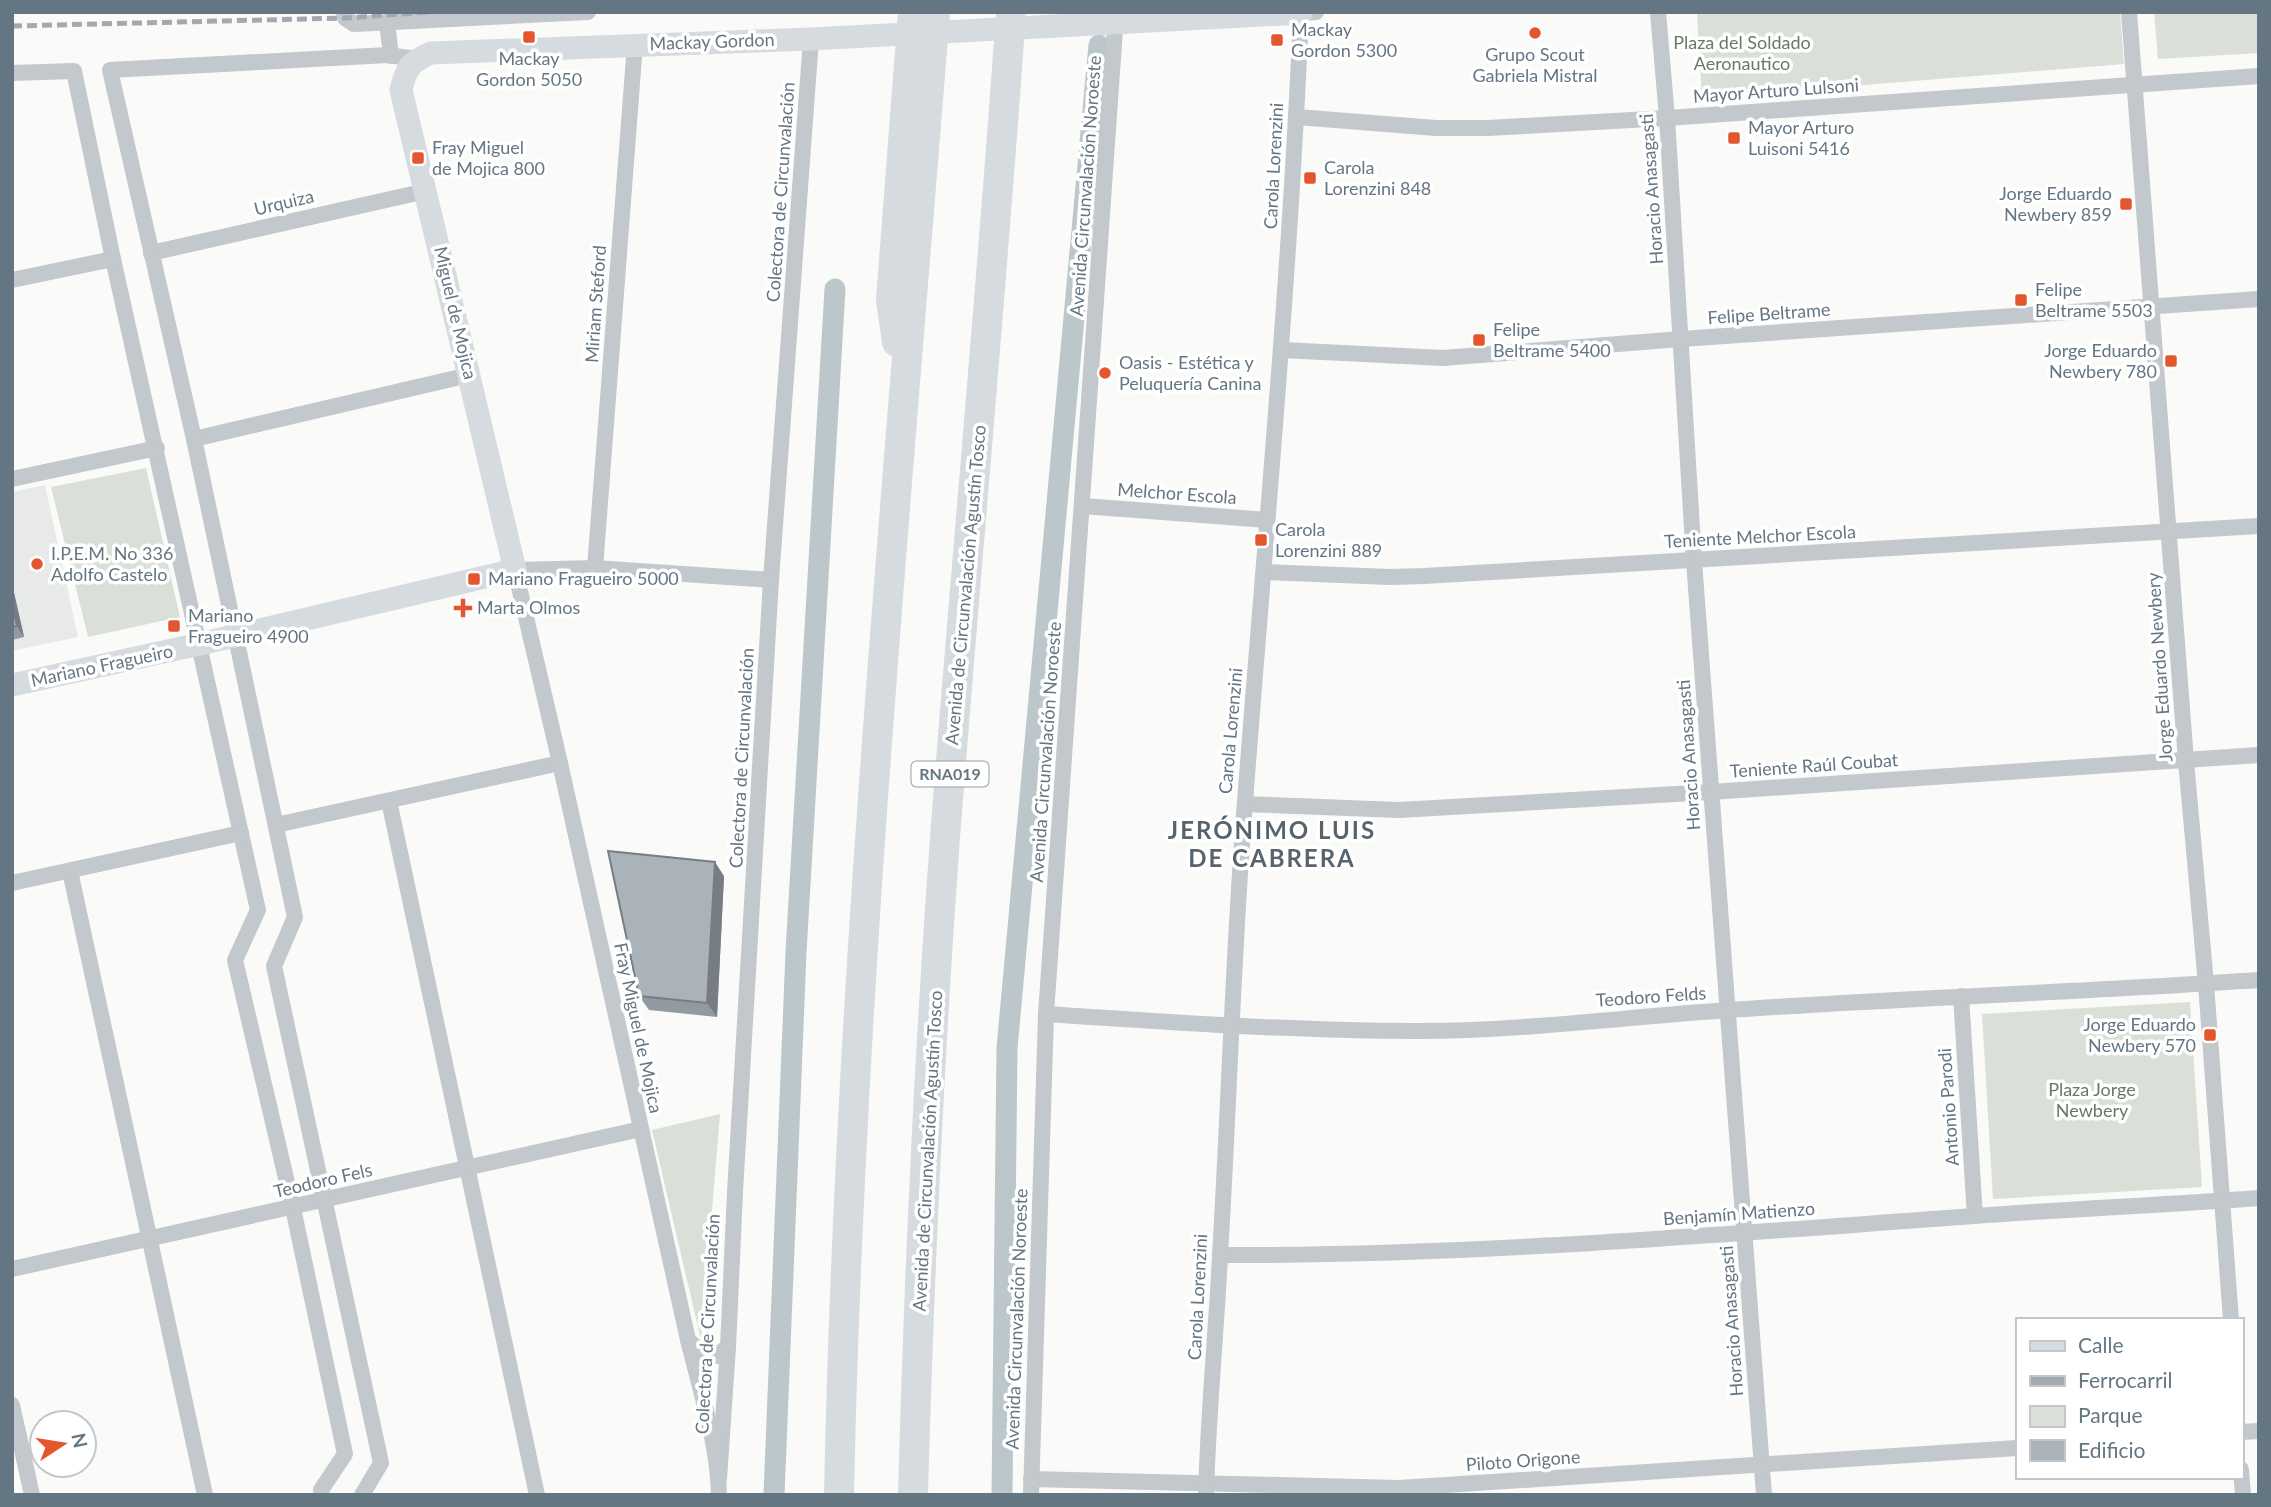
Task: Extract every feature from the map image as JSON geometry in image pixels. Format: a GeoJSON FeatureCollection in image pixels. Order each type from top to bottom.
{"type":"FeatureCollection","features":[{"type":"Feature","properties":{"kind":"highway"},"geometry":{"type":"LineString","coordinates":[[838,1489],[856,1057],[905,401],[920,60],[913,12]]}},
{"type":"Feature","properties":{"kind":"highway"},"geometry":{"type":"LineString","coordinates":[[920,60],[935,12]]}},
{"type":"Feature","properties":{"kind":"highway","name":"Avenida de Circunvalación Agustín Tosco"},"geometry":{"type":"LineString","coordinates":[[913,1495],[917,1363],[945,842],[1011,12]]}},
{"type":"Feature","properties":{"kind":"highway"},"geometry":{"type":"LineString","coordinates":[[917,1363],[933,1495]]}},
{"type":"Feature","properties":{"kind":"main road","name":"Mackay Gordon"},"geometry":{"type":"LineString","coordinates":[[416,59],[431,53],[811,39],[1116,17],[1301,13]]}},
{"type":"Feature","properties":{"kind":"main road","name":"Miguel de Mojica"},"geometry":{"type":"LineString","coordinates":[[416,59],[405,72],[401,90],[515,570]]}},
{"type":"Feature","properties":{"kind":"main road","name":"Mariano Fragueiro"},"geometry":{"type":"LineString","coordinates":[[12,685],[515,570]]}},
{"type":"Feature","properties":{"kind":"street"},"geometry":{"type":"LineString","coordinates":[[344,12],[345,18],[354,24],[588,12]]}},
{"type":"Feature","properties":{"kind":"street","name":"Mackay Gordon"},"geometry":{"type":"LineString","coordinates":[[1301,13],[1315,12]]}},
{"type":"Feature","properties":{"kind":"street","name":"Horacio Anasagasti"},"geometry":{"type":"LineString","coordinates":[[1658,12],[1694,561],[1764,1495]]}},
{"type":"Feature","properties":{"kind":"street","name":"Jorge Eduardo Newbery"},"geometry":{"type":"LineString","coordinates":[[2129,12],[2231,1318]]}},
{"type":"Feature","properties":{"kind":"street","name":"Carola Lorenzini"},"geometry":{"type":"LineString","coordinates":[[1206,1489],[1245,804],[1282,349],[1301,13]]}},
{"type":"Feature","properties":{"kind":"street","name":"Avenida Circunvalación Noroeste"},"geometry":{"type":"LineString","coordinates":[[1031,1487],[1046,1014],[1116,17]]}},
{"type":"Feature","properties":{"kind":"street"},"geometry":{"type":"LineString","coordinates":[[387,22],[391,55]]}},
{"type":"Feature","properties":{"kind":"street","name":"Colectora de Circunvalación"},"geometry":{"type":"LineString","coordinates":[[719,1487],[771,580],[811,39]]}},
{"type":"Feature","properties":{"kind":"street","name":"Miriam Steford"},"geometry":{"type":"LineString","coordinates":[[595,568],[635,44]]}},
{"type":"Feature","properties":{"kind":"street","name":"Mackay Gordon"},"geometry":{"type":"LineString","coordinates":[[151,253],[110,70],[391,55],[416,59]]}},
{"type":"Feature","properties":{"kind":"street"},"geometry":{"type":"LineString","coordinates":[[12,74],[74,71],[113,259],[200,644],[258,910],[235,960],[293,1208],[345,1454],[321,1490],[322,1495]]}},
{"type":"Feature","properties":{"kind":"street","name":"Mayor Arturo Lulsoni"},"geometry":{"type":"LineString","coordinates":[[1297,117],[1436,128],[1488,128],[2259,76]]}},
{"type":"Feature","properties":{"kind":"street","name":"Urquiza"},"geometry":{"type":"LineString","coordinates":[[151,253],[426,191]]}},
{"type":"Feature","properties":{"kind":"street"},"geometry":{"type":"LineString","coordinates":[[151,253],[194,439],[295,917],[274,965],[380,1463],[362,1495]]}},
{"type":"Feature","properties":{"kind":"street"},"geometry":{"type":"LineString","coordinates":[[12,280],[113,259]]}},
{"type":"Feature","properties":{"kind":"street","name":"Felipe Beltrame"},"geometry":{"type":"LineString","coordinates":[[1282,349],[1443,358],[2259,299]]}},
{"type":"Feature","properties":{"kind":"street"},"geometry":{"type":"LineString","coordinates":[[194,439],[469,375]]}},
{"type":"Feature","properties":{"kind":"street"},"geometry":{"type":"LineString","coordinates":[[12,479],[157,448]]}},
{"type":"Feature","properties":{"kind":"street","name":"Melchor Escola"},"geometry":{"type":"LineString","coordinates":[[1083,506],[1267,520]]}},
{"type":"Feature","properties":{"kind":"street","name":"Teniente Melchor Escola"},"geometry":{"type":"LineString","coordinates":[[1264,572],[1390,577],[2259,527]]}},
{"type":"Feature","properties":{"kind":"street","name":"Mariano Fragueiro"},"geometry":{"type":"LineString","coordinates":[[515,570],[595,568],[771,580]]}},
{"type":"Feature","properties":{"kind":"street","name":"Fray Miguel de Mojica"},"geometry":{"type":"LineString","coordinates":[[515,570],[705,1407],[719,1487]]}},
{"type":"Feature","properties":{"kind":"street","name":"Teniente Raúl Coubat"},"geometry":{"type":"LineString","coordinates":[[1245,804],[1399,810],[2259,755]]}},
{"type":"Feature","properties":{"kind":"street"},"geometry":{"type":"LineString","coordinates":[[276,825],[560,763]]}},
{"type":"Feature","properties":{"kind":"street"},"geometry":{"type":"LineString","coordinates":[[389,801],[537,1495]]}},
{"type":"Feature","properties":{"kind":"street"},"geometry":{"type":"LineString","coordinates":[[12,883],[241,833]]}},
{"type":"Feature","properties":{"kind":"street"},"geometry":{"type":"LineString","coordinates":[[70,871],[205,1495]]}},
{"type":"Feature","properties":{"kind":"street","name":"Teodoro Felds"},"geometry":{"type":"LineString","coordinates":[[1046,1014],[1231,1026],[1421,1031],[1496,1028],[1728,1010],[2259,980]]}},
{"type":"Feature","properties":{"kind":"street","name":"Antonio Parodi"},"geometry":{"type":"LineString","coordinates":[[1961,996],[1975,1216]]}},
{"type":"Feature","properties":{"kind":"street","name":"Teodoro Fels"},"geometry":{"type":"LineString","coordinates":[[12,1269],[641,1129]]}},
{"type":"Feature","properties":{"kind":"street","name":"Benjamín Matienzo"},"geometry":{"type":"LineString","coordinates":[[1220,1255],[1364,1254],[1745,1234],[2259,1198]]}},
{"type":"Feature","properties":{"kind":"street"},"geometry":{"type":"LineString","coordinates":[[688,1340],[702,1354],[710,1356],[716,1356],[728,1347]]}},
{"type":"Feature","properties":{"kind":"street"},"geometry":{"type":"LineString","coordinates":[[12,1405],[32,1495]]}},
{"type":"Feature","properties":{"kind":"street","name":"Piloto Origone"},"geometry":{"type":"LineString","coordinates":[[1031,1487],[1399,1491],[2016,1448]]}},
{"type":"Feature","properties":{"kind":"shaded area","name":"I.P.E.M. No 336 Adolfo Castelo"},"geometry":{"type":"Polygon","coordinates":[[[45,485],[78,637],[12,651],[12,492],[45,485]]]}},
{"type":"Feature","properties":{"kind":"green space","name":"Plaza del Soldado Aeronautico"},"geometry":{"type":"Polygon","coordinates":[[[1697,12],[2120,12],[2124,64],[1702,98],[1697,12]]]}},
{"type":"Feature","properties":{"kind":"green space"},"geometry":{"type":"Polygon","coordinates":[[[2154,12],[2259,12],[2259,53],[2158,59],[2154,12]]]}},
{"type":"Feature","properties":{"kind":"green space"},"geometry":{"type":"Polygon","coordinates":[[[146,468],[180,617],[88,637],[51,487],[146,468]]]}},
{"type":"Feature","properties":{"kind":"green space","name":"Plaza Jorge Newbery"},"geometry":{"type":"Polygon","coordinates":[[[2190,1002],[2202,1187],[1993,1199],[1982,1014],[2190,1002]]]}},
{"type":"Feature","properties":{"kind":"green space"},"geometry":{"type":"Polygon","coordinates":[[[720,1114],[701,1340],[652,1130],[720,1114]]]}},
{"type":"Feature","properties":{"kind":"building"},"geometry":{"type":"Polygon","coordinates":[[[12,606],[17,626],[12,627],[12,606]]]}},
{"type":"Feature","properties":{"kind":"building"},"geometry":{"type":"Polygon","coordinates":[[[608,851],[715,862],[707,1003],[639,996],[608,851]]]}},
{"type":"Feature","properties":{"kind":"waterway"},"geometry":{"type":"LineString","coordinates":[[1002,1495],[1007,1048],[1099,45]]}},
{"type":"Feature","properties":{"kind":"waterway"},"geometry":{"type":"LineString","coordinates":[[774,1495],[796,952],[835,289]]}},
{"type":"Feature","properties":{"kind":"railway"},"geometry":{"type":"LineString","coordinates":[[12,26],[345,18],[429,12]]}},
{"type":"Feature","properties":{"kind":"place","name":"Grupo Scout Gabriela Mistral"},"geometry":{"type":"Point","coordinates":[1535,33]}},
{"type":"Feature","properties":{"kind":"place","name":"Mackay Gordon 5050"},"geometry":{"type":"Point","coordinates":[529,37]}},
{"type":"Feature","properties":{"kind":"place","name":"Mackay Gordon 5300"},"geometry":{"type":"Point","coordinates":[1277,40]}},
{"type":"Feature","properties":{"kind":"place","name":"Mayor Arturo Luisoni 5416"},"geometry":{"type":"Point","coordinates":[1734,138]}},
{"type":"Feature","properties":{"kind":"place","name":"Fray Miguel de Mojica 800"},"geometry":{"type":"Point","coordinates":[418,158]}},
{"type":"Feature","properties":{"kind":"place","name":"Carola Lorenzini 848"},"geometry":{"type":"Point","coordinates":[1310,178]}},
{"type":"Feature","properties":{"kind":"place","name":"Jorge Eduardo Newbery 859"},"geometry":{"type":"Point","coordinates":[2126,204]}},
{"type":"Feature","properties":{"kind":"place","name":"Felipe Beltrame 5503"},"geometry":{"type":"Point","coordinates":[2021,300]}},
{"type":"Feature","properties":{"kind":"place","name":"Felipe Beltrame 5400"},"geometry":{"type":"Point","coordinates":[1479,340]}},
{"type":"Feature","properties":{"kind":"place","name":"Jorge Eduardo Newbery 780"},"geometry":{"type":"Point","coordinates":[2171,361]}},
{"type":"Feature","properties":{"kind":"place","name":"Oasis - Estética y Peluquería Canina"},"geometry":{"type":"Point","coordinates":[1105,373]}},
{"type":"Feature","properties":{"kind":"place","name":"Carola Lorenzini 889"},"geometry":{"type":"Point","coordinates":[1261,540]}},
{"type":"Feature","properties":{"kind":"place","name":"I.P.E.M. No 336 Adolfo Castelo"},"geometry":{"type":"Point","coordinates":[37,564]}},
{"type":"Feature","properties":{"kind":"place","name":"Mariano Fragueiro 5000"},"geometry":{"type":"Point","coordinates":[474,579]}},
{"type":"Feature","properties":{"kind":"place","name":"Marta Olmos"},"geometry":{"type":"Point","coordinates":[463,608]}},
{"type":"Feature","properties":{"kind":"place","name":"Mariano Fragueiro 4900"},"geometry":{"type":"Point","coordinates":[174,626]}},
{"type":"Feature","properties":{"kind":"place","name":"Jorge Eduardo Newbery 570"},"geometry":{"type":"Point","coordinates":[2210,1035]}},
{"type":"Feature","properties":{"kind":"district","name":"JERÓNIMO LUIS DE CABRERA"},"geometry":{"type":"Point","coordinates":[1272,845]}}]}
